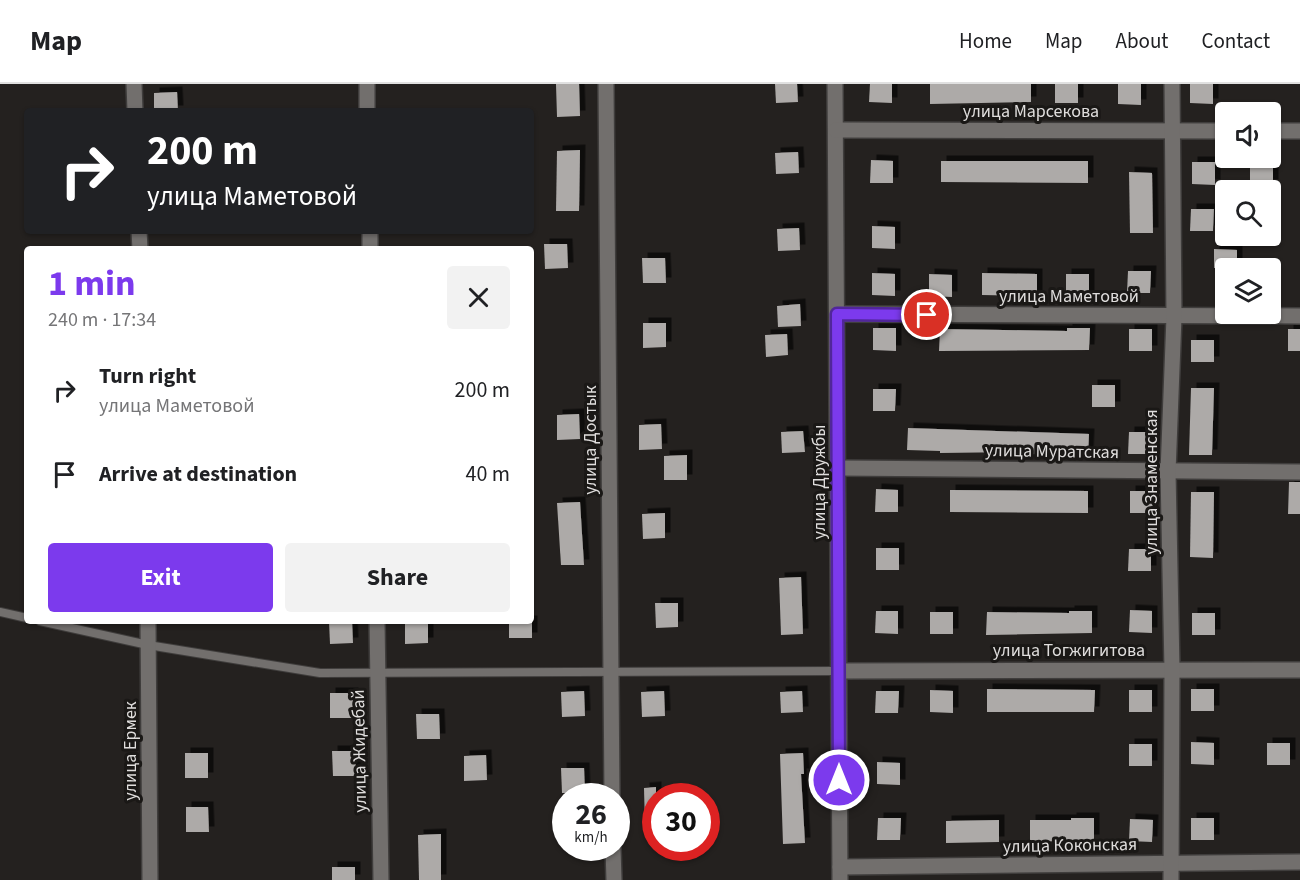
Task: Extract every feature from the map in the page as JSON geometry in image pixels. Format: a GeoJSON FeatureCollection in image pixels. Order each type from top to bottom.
{"type":"FeatureCollection","features":[{"type":"Feature","properties":{"kind":"street"},"geometry":{"type":"LineString","coordinates":[[134,84],[135,108]]}},
{"type":"Feature","properties":{"kind":"street"},"geometry":{"type":"LineString","coordinates":[[367,84],[367,108]]}},
{"type":"Feature","properties":{"kind":"street","name":"улица Достык"},"geometry":{"type":"LineString","coordinates":[[606,84],[612,783]]}},
{"type":"Feature","properties":{"kind":"street","name":"улица Дружбы"},"geometry":{"type":"LineString","coordinates":[[835,84],[840,873]]}},
{"type":"Feature","properties":{"kind":"street","name":"улица Знаменская"},"geometry":{"type":"LineString","coordinates":[[1171,880],[1172,669],[1168,472],[1174,316],[1172,84]]}},
{"type":"Feature","properties":{"kind":"street","name":"улица Марсекова"},"geometry":{"type":"LineString","coordinates":[[836,130],[1215,131]]}},
{"type":"Feature","properties":{"kind":"street"},"geometry":{"type":"LineString","coordinates":[[1281,131],[1300,131]]}},
{"type":"Feature","properties":{"kind":"street","name":"улица Маметовой"},"geometry":{"type":"LineString","coordinates":[[837,314],[1300,316]]}},
{"type":"Feature","properties":{"kind":"street","name":"улица Муратская"},"geometry":{"type":"LineString","coordinates":[[839,468],[1300,472]]}},
{"type":"Feature","properties":{"kind":"street","name":"улица Ермек"},"geometry":{"type":"LineString","coordinates":[[148,624],[150,880]]}},
{"type":"Feature","properties":{"kind":"street","name":"улица Жидебай"},"geometry":{"type":"LineString","coordinates":[[376,624],[381,880]]}},
{"type":"Feature","properties":{"kind":"street","name":"улица Тогжигитова"},"geometry":{"type":"LineString","coordinates":[[839,671],[1300,670]]}},
{"type":"Feature","properties":{"kind":"street"},"geometry":{"type":"LineString","coordinates":[[613,861],[614,880]]}},
{"type":"Feature","properties":{"kind":"street","name":"улица Коконская"},"geometry":{"type":"LineString","coordinates":[[840,873],[1300,862]]}},
{"type":"Feature","properties":{"kind":"lane"},"geometry":{"type":"LineString","coordinates":[[0,612],[24,617]]}},
{"type":"Feature","properties":{"kind":"lane"},"geometry":{"type":"LineString","coordinates":[[54,624],[148,645],[320,673],[839,671]]}},
{"type":"Feature","properties":{"kind":"building"},"geometry":{"type":"Polygon","coordinates":[[[556,84],[579,84],[580,116],[557,117],[556,84]]]}},
{"type":"Feature","properties":{"kind":"building"},"geometry":{"type":"Polygon","coordinates":[[[775,84],[797,84],[798,102],[776,103],[775,84]]]}},
{"type":"Feature","properties":{"kind":"building"},"geometry":{"type":"Polygon","coordinates":[[[870,84],[892,84],[892,103],[869,102],[870,84]]]}},
{"type":"Feature","properties":{"kind":"building"},"geometry":{"type":"Polygon","coordinates":[[[930,84],[1031,84],[1031,102],[930,104],[930,84]]]}},
{"type":"Feature","properties":{"kind":"building"},"geometry":{"type":"Polygon","coordinates":[[[1055,84],[1078,84],[1078,103],[1055,103],[1055,84]]]}},
{"type":"Feature","properties":{"kind":"building"},"geometry":{"type":"Polygon","coordinates":[[[1118,84],[1141,84],[1141,105],[1118,104],[1118,84]]]}},
{"type":"Feature","properties":{"kind":"building"},"geometry":{"type":"Polygon","coordinates":[[[1190,84],[1213,84],[1213,104],[1190,103],[1190,84]]]}},
{"type":"Feature","properties":{"kind":"building"},"geometry":{"type":"Polygon","coordinates":[[[177,92],[178,108],[154,108],[154,93],[177,92]]]}},
{"type":"Feature","properties":{"kind":"building"},"geometry":{"type":"Polygon","coordinates":[[[580,150],[579,211],[556,211],[557,151],[580,150]]]}},
{"type":"Feature","properties":{"kind":"building"},"geometry":{"type":"Polygon","coordinates":[[[798,152],[799,173],[776,174],[775,153],[798,152]]]}},
{"type":"Feature","properties":{"kind":"building"},"geometry":{"type":"Polygon","coordinates":[[[871,160],[893,161],[893,183],[870,183],[871,160]]]}},
{"type":"Feature","properties":{"kind":"building"},"geometry":{"type":"Polygon","coordinates":[[[941,161],[1088,161],[1088,183],[941,182],[941,161]]]}},
{"type":"Feature","properties":{"kind":"building"},"geometry":{"type":"Polygon","coordinates":[[[1192,162],[1215,162],[1215,185],[1192,184],[1192,162]]]}},
{"type":"Feature","properties":{"kind":"building"},"geometry":{"type":"Polygon","coordinates":[[[1250,168],[1273,168],[1273,180],[1250,180],[1250,168]]]}},
{"type":"Feature","properties":{"kind":"building"},"geometry":{"type":"Polygon","coordinates":[[[1129,172],[1152,173],[1153,233],[1130,233],[1129,172]]]}},
{"type":"Feature","properties":{"kind":"building"},"geometry":{"type":"Polygon","coordinates":[[[1191,209],[1214,209],[1213,231],[1190,231],[1191,209]]]}},
{"type":"Feature","properties":{"kind":"building"},"geometry":{"type":"Polygon","coordinates":[[[872,226],[895,227],[895,249],[872,248],[872,226]]]}},
{"type":"Feature","properties":{"kind":"building"},"geometry":{"type":"Polygon","coordinates":[[[799,228],[800,250],[778,251],[777,229],[799,228]]]}},
{"type":"Feature","properties":{"kind":"building"},"geometry":{"type":"Polygon","coordinates":[[[544,244],[567,244],[568,268],[545,269],[544,244]]]}},
{"type":"Feature","properties":{"kind":"building"},"geometry":{"type":"Polygon","coordinates":[[[1214,249],[1237,250],[1237,258],[1215,258],[1214,268],[1214,249]]]}},
{"type":"Feature","properties":{"kind":"building"},"geometry":{"type":"Polygon","coordinates":[[[642,258],[665,258],[666,283],[643,283],[642,258]]]}},
{"type":"Feature","properties":{"kind":"building"},"geometry":{"type":"Polygon","coordinates":[[[1128,271],[1151,271],[1150,293],[1127,293],[1128,271]]]}},
{"type":"Feature","properties":{"kind":"building"},"geometry":{"type":"Polygon","coordinates":[[[872,273],[895,274],[895,296],[872,295],[872,273]]]}},
{"type":"Feature","properties":{"kind":"building"},"geometry":{"type":"Polygon","coordinates":[[[982,273],[1037,274],[1037,296],[982,295],[982,273]]]}},
{"type":"Feature","properties":{"kind":"building"},"geometry":{"type":"Polygon","coordinates":[[[929,274],[952,275],[952,297],[929,296],[929,274]]]}},
{"type":"Feature","properties":{"kind":"building"},"geometry":{"type":"Polygon","coordinates":[[[1066,274],[1089,274],[1089,296],[1066,296],[1066,274]]]}},
{"type":"Feature","properties":{"kind":"building"},"geometry":{"type":"Polygon","coordinates":[[[800,304],[801,326],[778,327],[777,306],[800,304]]]}},
{"type":"Feature","properties":{"kind":"building"},"geometry":{"type":"Polygon","coordinates":[[[643,323],[666,323],[666,347],[643,348],[643,323]]]}},
{"type":"Feature","properties":{"kind":"building"},"geometry":{"type":"Polygon","coordinates":[[[873,328],[896,328],[896,351],[873,350],[873,328]]]}},
{"type":"Feature","properties":{"kind":"building"},"geometry":{"type":"Polygon","coordinates":[[[1067,328],[1090,328],[1089,350],[939,351],[940,329],[1067,331],[1067,328]]]}},
{"type":"Feature","properties":{"kind":"building"},"geometry":{"type":"Polygon","coordinates":[[[1129,329],[1152,329],[1152,351],[1129,351],[1129,329]]]}},
{"type":"Feature","properties":{"kind":"building"},"geometry":{"type":"Polygon","coordinates":[[[1288,329],[1300,329],[1300,351],[1288,351],[1288,329]]]}},
{"type":"Feature","properties":{"kind":"building"},"geometry":{"type":"Polygon","coordinates":[[[787,334],[788,355],[766,357],[765,335],[787,334]]]}},
{"type":"Feature","properties":{"kind":"building"},"geometry":{"type":"Polygon","coordinates":[[[1191,340],[1214,340],[1214,362],[1191,362],[1191,340]]]}},
{"type":"Feature","properties":{"kind":"building"},"geometry":{"type":"Polygon","coordinates":[[[1092,385],[1115,385],[1115,407],[1092,407],[1092,385]]]}},
{"type":"Feature","properties":{"kind":"building"},"geometry":{"type":"Polygon","coordinates":[[[1191,388],[1214,388],[1212,455],[1189,455],[1191,388]]]}},
{"type":"Feature","properties":{"kind":"building"},"geometry":{"type":"Polygon","coordinates":[[[873,389],[896,389],[895,411],[873,411],[873,389]]]}},
{"type":"Feature","properties":{"kind":"building"},"geometry":{"type":"Polygon","coordinates":[[[579,414],[580,439],[557,440],[557,415],[579,414]]]}},
{"type":"Feature","properties":{"kind":"building"},"geometry":{"type":"Polygon","coordinates":[[[661,424],[662,449],[639,450],[639,425],[661,424]]]}},
{"type":"Feature","properties":{"kind":"building"},"geometry":{"type":"Polygon","coordinates":[[[908,428],[1089,434],[1088,456],[1027,454],[1027,452],[940,453],[940,451],[907,450],[908,428]]]}},
{"type":"Feature","properties":{"kind":"building"},"geometry":{"type":"Polygon","coordinates":[[[803,431],[805,452],[782,453],[781,432],[803,431]]]}},
{"type":"Feature","properties":{"kind":"building"},"geometry":{"type":"Polygon","coordinates":[[[1129,432],[1152,432],[1151,454],[1128,454],[1129,432]]]}},
{"type":"Feature","properties":{"kind":"building"},"geometry":{"type":"Polygon","coordinates":[[[687,455],[687,480],[664,480],[664,456],[687,455]]]}},
{"type":"Feature","properties":{"kind":"building"},"geometry":{"type":"Polygon","coordinates":[[[1289,482],[1300,482],[1300,514],[1288,514],[1289,482]]]}},
{"type":"Feature","properties":{"kind":"building"},"geometry":{"type":"Polygon","coordinates":[[[876,489],[898,490],[898,512],[875,512],[876,489]]]}},
{"type":"Feature","properties":{"kind":"building"},"geometry":{"type":"Polygon","coordinates":[[[950,490],[1088,491],[1088,513],[950,512],[950,490]]]}},
{"type":"Feature","properties":{"kind":"building"},"geometry":{"type":"Polygon","coordinates":[[[1130,491],[1153,491],[1152,513],[1130,513],[1130,491]]]}},
{"type":"Feature","properties":{"kind":"building"},"geometry":{"type":"Polygon","coordinates":[[[1191,492],[1214,492],[1213,558],[1190,557],[1191,492]]]}},
{"type":"Feature","properties":{"kind":"building"},"geometry":{"type":"Polygon","coordinates":[[[580,502],[584,565],[561,565],[557,503],[580,502]]]}},
{"type":"Feature","properties":{"kind":"building"},"geometry":{"type":"Polygon","coordinates":[[[665,513],[665,538],[643,539],[642,514],[665,513]]]}},
{"type":"Feature","properties":{"kind":"building"},"geometry":{"type":"Polygon","coordinates":[[[876,548],[899,548],[899,570],[876,570],[876,548]]]}},
{"type":"Feature","properties":{"kind":"building"},"geometry":{"type":"Polygon","coordinates":[[[1129,549],[1151,549],[1151,571],[1128,571],[1129,549]]]}},
{"type":"Feature","properties":{"kind":"building"},"geometry":{"type":"Polygon","coordinates":[[[801,577],[803,634],[781,635],[779,578],[801,577]]]}},
{"type":"Feature","properties":{"kind":"building"},"geometry":{"type":"Polygon","coordinates":[[[655,603],[678,603],[678,627],[656,628],[655,603]]]}},
{"type":"Feature","properties":{"kind":"building"},"geometry":{"type":"Polygon","coordinates":[[[1130,610],[1152,611],[1152,633],[1129,632],[1130,610]]]}},
{"type":"Feature","properties":{"kind":"building"},"geometry":{"type":"Polygon","coordinates":[[[876,611],[898,611],[898,634],[875,633],[876,611]]]}},
{"type":"Feature","properties":{"kind":"building"},"geometry":{"type":"Polygon","coordinates":[[[1069,611],[1092,611],[1092,633],[986,635],[987,612],[1069,613],[1069,611]]]}},
{"type":"Feature","properties":{"kind":"building"},"geometry":{"type":"Polygon","coordinates":[[[930,612],[953,612],[953,634],[930,634],[930,612]]]}},
{"type":"Feature","properties":{"kind":"building"},"geometry":{"type":"Polygon","coordinates":[[[1192,613],[1215,613],[1215,635],[1192,635],[1192,613]]]}},
{"type":"Feature","properties":{"kind":"building"},"geometry":{"type":"Polygon","coordinates":[[[329,624],[352,624],[353,643],[330,644],[329,624]]]}},
{"type":"Feature","properties":{"kind":"building"},"geometry":{"type":"Polygon","coordinates":[[[405,624],[428,624],[428,643],[405,644],[405,624]]]}},
{"type":"Feature","properties":{"kind":"building"},"geometry":{"type":"Polygon","coordinates":[[[509,624],[532,624],[532,638],[509,638],[509,624]]]}},
{"type":"Feature","properties":{"kind":"building"},"geometry":{"type":"Polygon","coordinates":[[[987,689],[1095,690],[1094,712],[987,712],[987,689]]]}},
{"type":"Feature","properties":{"kind":"building"},"geometry":{"type":"Polygon","coordinates":[[[1191,689],[1214,689],[1214,711],[1191,711],[1191,689]]]}},
{"type":"Feature","properties":{"kind":"building"},"geometry":{"type":"Polygon","coordinates":[[[930,690],[953,691],[953,713],[930,712],[930,690]]]}},
{"type":"Feature","properties":{"kind":"building"},"geometry":{"type":"Polygon","coordinates":[[[1129,690],[1152,690],[1152,712],[1129,712],[1129,690]]]}},
{"type":"Feature","properties":{"kind":"building"},"geometry":{"type":"Polygon","coordinates":[[[584,691],[585,716],[562,717],[561,692],[584,691]]]}},
{"type":"Feature","properties":{"kind":"building"},"geometry":{"type":"Polygon","coordinates":[[[664,691],[665,716],[642,717],[641,692],[664,691]]]}},
{"type":"Feature","properties":{"kind":"building"},"geometry":{"type":"Polygon","coordinates":[[[802,691],[803,712],[781,713],[780,692],[802,691]]]}},
{"type":"Feature","properties":{"kind":"building"},"geometry":{"type":"Polygon","coordinates":[[[876,691],[899,691],[898,713],[875,713],[876,691]]]}},
{"type":"Feature","properties":{"kind":"building"},"geometry":{"type":"Polygon","coordinates":[[[330,693],[353,693],[353,718],[330,718],[330,693]]]}},
{"type":"Feature","properties":{"kind":"building"},"geometry":{"type":"Polygon","coordinates":[[[416,714],[439,714],[440,739],[417,739],[416,714]]]}},
{"type":"Feature","properties":{"kind":"building"},"geometry":{"type":"Polygon","coordinates":[[[1191,742],[1214,743],[1214,765],[1191,764],[1191,742]]]}},
{"type":"Feature","properties":{"kind":"building"},"geometry":{"type":"Polygon","coordinates":[[[1267,743],[1290,743],[1290,765],[1267,765],[1267,743]]]}},
{"type":"Feature","properties":{"kind":"building"},"geometry":{"type":"Polygon","coordinates":[[[1129,744],[1152,744],[1152,766],[1129,766],[1129,744]]]}},
{"type":"Feature","properties":{"kind":"building"},"geometry":{"type":"Polygon","coordinates":[[[332,751],[355,751],[356,776],[333,776],[332,751]]]}},
{"type":"Feature","properties":{"kind":"building"},"geometry":{"type":"Polygon","coordinates":[[[185,753],[208,753],[208,778],[185,778],[185,753]]]}},
{"type":"Feature","properties":{"kind":"building"},"geometry":{"type":"Polygon","coordinates":[[[803,753],[804,774],[801,774],[805,843],[783,844],[780,754],[803,753]]]}},
{"type":"Feature","properties":{"kind":"building"},"geometry":{"type":"Polygon","coordinates":[[[486,755],[487,780],[464,781],[464,756],[486,755]]]}},
{"type":"Feature","properties":{"kind":"building"},"geometry":{"type":"Polygon","coordinates":[[[877,762],[900,763],[900,785],[877,784],[877,762]]]}},
{"type":"Feature","properties":{"kind":"building"},"geometry":{"type":"Polygon","coordinates":[[[561,768],[584,768],[585,783],[562,783],[561,768]]]}},
{"type":"Feature","properties":{"kind":"building"},"geometry":{"type":"Polygon","coordinates":[[[186,807],[208,807],[209,832],[186,832],[186,807]]]}},
{"type":"Feature","properties":{"kind":"building"},"geometry":{"type":"Polygon","coordinates":[[[878,818],[901,818],[900,840],[877,840],[878,818]]]}},
{"type":"Feature","properties":{"kind":"building"},"geometry":{"type":"Polygon","coordinates":[[[1071,818],[1094,818],[1094,840],[1030,842],[1030,820],[1071,820],[1071,818]]]}},
{"type":"Feature","properties":{"kind":"building"},"geometry":{"type":"Polygon","coordinates":[[[1191,818],[1214,818],[1214,840],[1191,840],[1191,818]]]}},
{"type":"Feature","properties":{"kind":"building"},"geometry":{"type":"Polygon","coordinates":[[[1130,819],[1153,820],[1152,842],[1129,841],[1130,819]]]}},
{"type":"Feature","properties":{"kind":"building"},"geometry":{"type":"Polygon","coordinates":[[[999,820],[999,842],[946,843],[946,821],[999,820]]]}},
{"type":"Feature","properties":{"kind":"building"},"geometry":{"type":"Polygon","coordinates":[[[441,834],[441,880],[419,880],[418,835],[441,834]]]}},
{"type":"Feature","properties":{"kind":"building"},"geometry":{"type":"Polygon","coordinates":[[[332,867],[355,867],[355,880],[332,880],[332,867]]]}},
{"type":"Feature","properties":{"kind":"route"},"geometry":{"type":"LineString","coordinates":[[839,780],[837,314],[927,315]]}}]}
